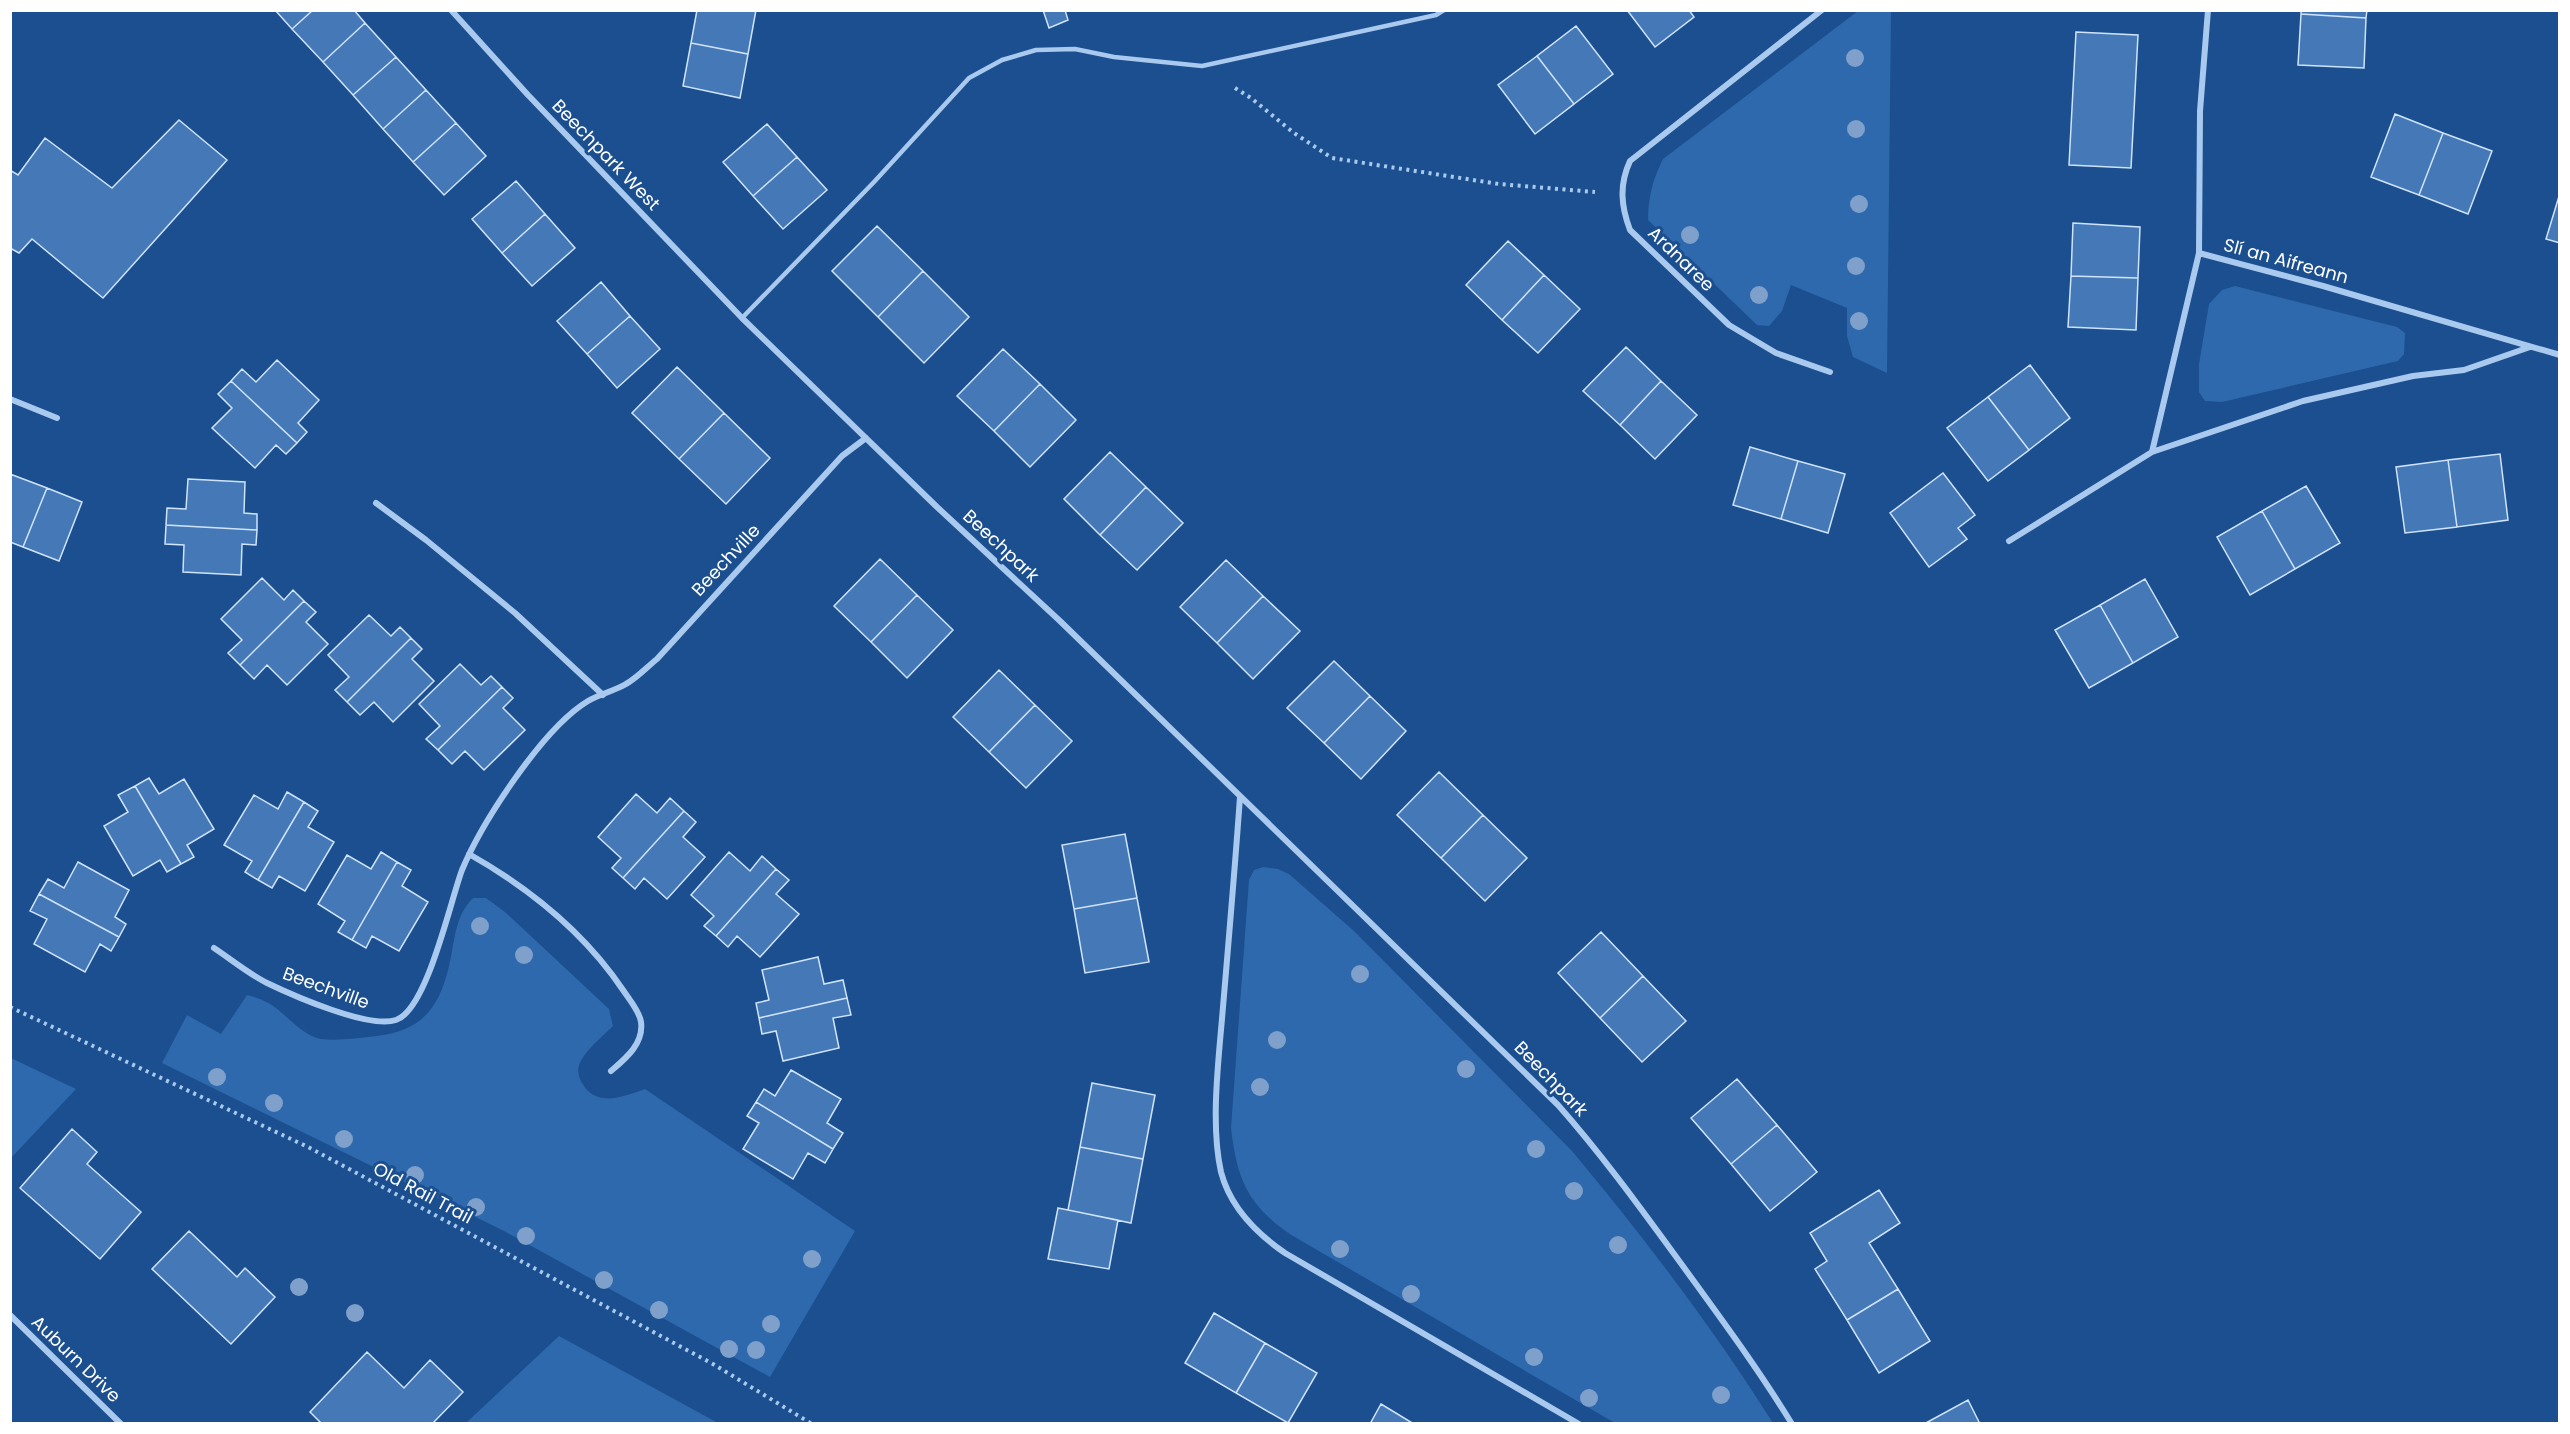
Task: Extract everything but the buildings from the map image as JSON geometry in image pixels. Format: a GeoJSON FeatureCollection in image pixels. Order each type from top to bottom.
{"type":"FeatureCollection","features":[{"type":"Feature","properties":{"kind":"street","name":"Beechpark West"},"geometry":{"type":"LineString","coordinates":[[451,10],[528,95],[742,318]]}},
{"type":"Feature","properties":{"kind":"street","name":"Ardnaree"},"geometry":{"type":"LineString","coordinates":[[1822,10],[1630,161],[1625,173],[1622,195],[1624,213],[1630,230],[1729,325],[1776,354],[1830,372]]}},
{"type":"Feature","properties":{"kind":"street","name":"Slí an Aifreann"},"geometry":{"type":"LineString","coordinates":[[2208,10],[2200,111],[2199,253],[2323,286],[2559,356]]}},
{"type":"Feature","properties":{"kind":"street"},"geometry":{"type":"LineString","coordinates":[[2152,452],[2199,253]]}},
{"type":"Feature","properties":{"kind":"street","name":"Beechpark"},"geometry":{"type":"LineString","coordinates":[[742,318],[1060,621],[1524,1071],[1580,1130],[1616,1174],[1753,1362],[1792,1424]]}},
{"type":"Feature","properties":{"kind":"street"},"geometry":{"type":"LineString","coordinates":[[2009,541],[2152,452],[2303,401],[2413,376],[2464,370],[2530,347]]}},
{"type":"Feature","properties":{"kind":"street"},"geometry":{"type":"LineString","coordinates":[[10,399],[57,418]]}},
{"type":"Feature","properties":{"kind":"street","name":"Beechville"},"geometry":{"type":"LineString","coordinates":[[214,948],[266,982],[308,1001],[379,1023],[397,1020],[410,1012],[423,989],[469,854],[497,805],[527,763],[563,722],[588,701],[626,684],[657,659],[842,456],[866,438]]}},
{"type":"Feature","properties":{"kind":"street"},"geometry":{"type":"LineString","coordinates":[[376,503],[426,540],[515,614],[603,695]]}},
{"type":"Feature","properties":{"kind":"street"},"geometry":{"type":"LineString","coordinates":[[1240,797],[1218,1075],[1217,1143],[1222,1173],[1231,1197],[1260,1236],[1285,1253],[1579,1424]]}},
{"type":"Feature","properties":{"kind":"street"},"geometry":{"type":"LineString","coordinates":[[469,854],[498,871],[551,911],[583,939],[629,999],[641,1021],[640,1036],[636,1047],[611,1071]]}},
{"type":"Feature","properties":{"kind":"street","name":"Auburn Drive"},"geometry":{"type":"LineString","coordinates":[[10,1315],[122,1424]]}},
{"type":"Feature","properties":{"kind":"lane"},"geometry":{"type":"LineString","coordinates":[[742,318],[882,174],[969,78],[1002,60],[1036,50],[1076,49],[1114,57],[1202,66],[1436,15],[1444,10]]}},
{"type":"Feature","properties":{"kind":"path"},"geometry":{"type":"LineString","coordinates":[[1202,66],[1251,98],[1294,133],[1332,158],[1499,184],[1622,195]]}},
{"type":"Feature","properties":{"kind":"path","name":"Old Rail Trail"},"geometry":{"type":"LineString","coordinates":[[10,1007],[308,1147],[713,1364],[812,1424]]}},
{"type":"Feature","properties":{"kind":"shaded area"},"geometry":{"type":"Polygon","coordinates":[[[1858,11],[1891,11],[1887,373],[1853,357],[1847,336],[1847,308],[1791,285],[1782,311],[1769,326],[1757,325],[1648,220],[1652,188],[1663,159],[1858,11]]]}},
{"type":"Feature","properties":{"kind":"shaded area"},"geometry":{"type":"Polygon","coordinates":[[[2235,286],[2397,327],[2405,333],[2404,354],[2398,361],[2222,402],[2205,401],[2199,392],[2199,364],[2209,304],[2222,290],[2235,286]]]}},
{"type":"Feature","properties":{"kind":"shaded area"},"geometry":{"type":"Polygon","coordinates":[[[1263,867],[1278,869],[1289,874],[1354,931],[1572,1151],[1677,1284],[1773,1423],[1615,1423],[1293,1236],[1265,1214],[1247,1190],[1241,1177],[1231,1128],[1249,880],[1254,870],[1263,867]]]}},
{"type":"Feature","properties":{"kind":"shaded area"},"geometry":{"type":"Polygon","coordinates":[[[473,898],[486,898],[505,912],[609,1009],[613,1026],[589,1049],[579,1065],[579,1077],[588,1091],[595,1096],[610,1098],[645,1089],[855,1231],[770,1377],[504,1231],[162,1063],[187,1015],[221,1034],[247,995],[269,1003],[303,1031],[321,1039],[363,1038],[405,1029],[426,1015],[440,994],[449,966],[456,930],[462,913],[473,898]]]}},
{"type":"Feature","properties":{"kind":"shaded area"},"geometry":{"type":"Polygon","coordinates":[[[11,1058],[76,1089],[11,1158],[11,1058]]]}},
{"type":"Feature","properties":{"kind":"shaded area"},"geometry":{"type":"Polygon","coordinates":[[[559,1336],[718,1423],[466,1423],[559,1336]]]}}]}
